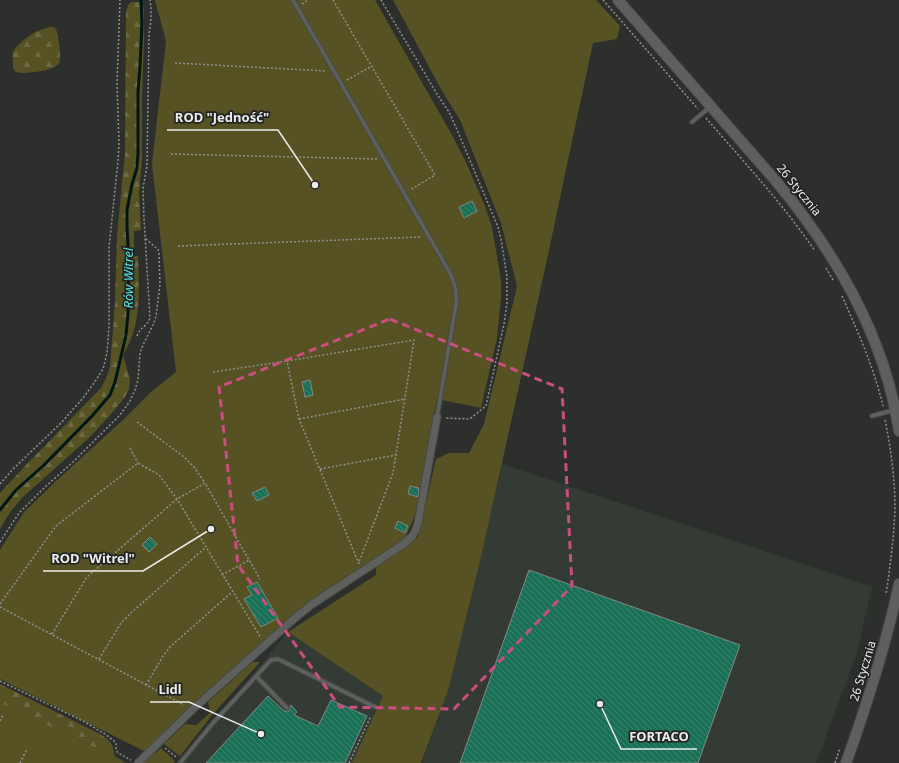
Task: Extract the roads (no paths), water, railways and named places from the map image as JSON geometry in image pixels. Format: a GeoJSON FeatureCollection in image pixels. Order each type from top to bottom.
{"type":"FeatureCollection","features":[{"type":"Feature","properties":{"kind":"street","name":"26 Stycznia"},"geometry":{"type":"LineString","coordinates":[[618,0],[752,153],[790,199],[810,225],[836,264],[870,329],[886,374],[899,431]]}},
{"type":"Feature","properties":{"kind":"street"},"geometry":{"type":"LineString","coordinates":[[139,763],[192,710],[295,618],[311,605],[414,535],[437,418]]}},
{"type":"Feature","properties":{"kind":"street","name":"26 Stycznia"},"geometry":{"type":"LineString","coordinates":[[846,763],[877,672],[890,626],[899,584]]}},
{"type":"Feature","properties":{"kind":"lane"},"geometry":{"type":"LineString","coordinates":[[293,0],[429,236],[450,273],[455,285],[457,295],[437,418]]}},
{"type":"Feature","properties":{"kind":"lane"},"geometry":{"type":"LineString","coordinates":[[692,122],[710,106]]}},
{"type":"Feature","properties":{"kind":"lane"},"geometry":{"type":"LineString","coordinates":[[872,416],[895,410]]}},
{"type":"Feature","properties":{"kind":"lane"},"geometry":{"type":"LineString","coordinates":[[181,762],[213,723],[271,660],[278,659],[376,707]]}},
{"type":"Feature","properties":{"kind":"lane"},"geometry":{"type":"LineString","coordinates":[[256,676],[287,708]]}},
{"type":"Feature","properties":{"kind":"waterway","name":"Rów Witrel"},"geometry":{"type":"LineString","coordinates":[[0,510],[16,490],[44,465],[92,416],[110,395],[115,382],[126,335],[128,314],[129,268],[127,210],[137,168],[138,92],[142,23],[141,0]]}},
{"type":"Feature","properties":{"kind":"place","name":"ROD \"Jedność\""},"geometry":{"type":"Point","coordinates":[315,185]}},
{"type":"Feature","properties":{"kind":"place","name":"ROD \"Witrel\""},"geometry":{"type":"Point","coordinates":[211,529]}},
{"type":"Feature","properties":{"kind":"place","name":"FORTACO"},"geometry":{"type":"Point","coordinates":[600,704]}},
{"type":"Feature","properties":{"kind":"place","name":"Lidl"},"geometry":{"type":"Point","coordinates":[261,734]}}]}
